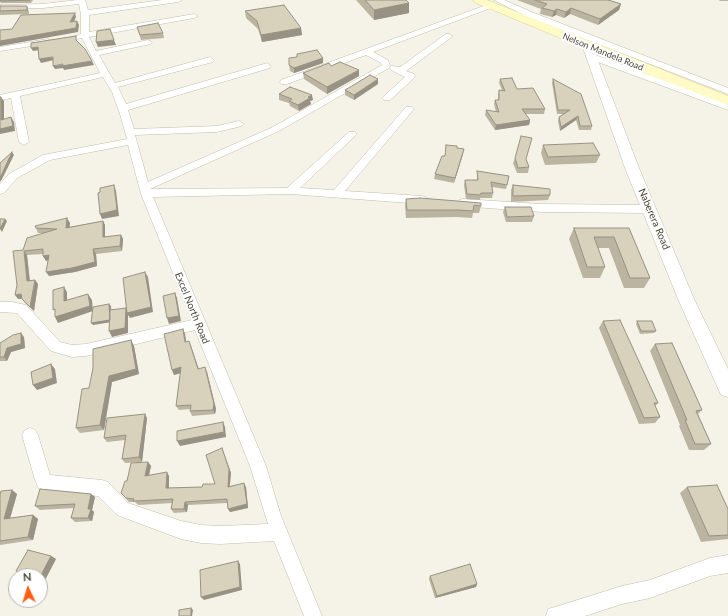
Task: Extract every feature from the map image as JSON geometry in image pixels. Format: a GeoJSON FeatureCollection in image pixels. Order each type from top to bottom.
{"type":"FeatureCollection","features":[{"type":"Feature","properties":{"kind":"main road","name":"Nelson Mandela Road"},"geometry":{"type":"LineString","coordinates":[[478,0],[495,3],[588,51],[728,101]]}},
{"type":"Feature","properties":{"kind":"street"},"geometry":{"type":"LineString","coordinates":[[0,7],[82,5],[178,0]]}},
{"type":"Feature","properties":{"kind":"street"},"geometry":{"type":"LineString","coordinates":[[284,82],[495,3],[531,15],[728,91]]}},
{"type":"Feature","properties":{"kind":"street","name":"Excel North Road"},"geometry":{"type":"LineString","coordinates":[[82,5],[87,43],[113,86],[123,108],[145,191],[198,324],[258,466],[279,532],[313,616]]}},
{"type":"Feature","properties":{"kind":"street"},"geometry":{"type":"LineString","coordinates":[[70,38],[194,16]]}},
{"type":"Feature","properties":{"kind":"street"},"geometry":{"type":"LineString","coordinates":[[400,71],[449,36]]}},
{"type":"Feature","properties":{"kind":"street"},"geometry":{"type":"LineString","coordinates":[[0,49],[55,40]]}},
{"type":"Feature","properties":{"kind":"street"},"geometry":{"type":"LineString","coordinates":[[94,54],[148,42]]}},
{"type":"Feature","properties":{"kind":"street"},"geometry":{"type":"LineString","coordinates":[[588,51],[728,108]]}},
{"type":"Feature","properties":{"kind":"street","name":"Naberera Road"},"geometry":{"type":"LineString","coordinates":[[588,51],[632,168],[686,299],[728,389]]}},
{"type":"Feature","properties":{"kind":"street"},"geometry":{"type":"LineString","coordinates":[[367,52],[385,62],[387,65],[411,75],[410,78],[387,98]]}},
{"type":"Feature","properties":{"kind":"street"},"geometry":{"type":"LineString","coordinates":[[113,86],[210,60]]}},
{"type":"Feature","properties":{"kind":"street"},"geometry":{"type":"LineString","coordinates":[[145,191],[276,129],[387,65]]}},
{"type":"Feature","properties":{"kind":"street"},"geometry":{"type":"LineString","coordinates":[[123,108],[267,66]]}},
{"type":"Feature","properties":{"kind":"street"},"geometry":{"type":"LineString","coordinates":[[0,98],[106,74]]}},
{"type":"Feature","properties":{"kind":"street"},"geometry":{"type":"LineString","coordinates":[[15,95],[24,142]]}},
{"type":"Feature","properties":{"kind":"street"},"geometry":{"type":"LineString","coordinates":[[337,194],[409,109]]}},
{"type":"Feature","properties":{"kind":"street"},"geometry":{"type":"LineString","coordinates":[[0,191],[13,176],[47,157],[131,136],[217,129],[239,124]]}},
{"type":"Feature","properties":{"kind":"street"},"geometry":{"type":"LineString","coordinates":[[290,190],[352,134]]}},
{"type":"Feature","properties":{"kind":"street"},"geometry":{"type":"LineString","coordinates":[[145,191],[290,190],[430,201]]}},
{"type":"Feature","properties":{"kind":"street"},"geometry":{"type":"LineString","coordinates":[[453,203],[542,208],[650,209]]}},
{"type":"Feature","properties":{"kind":"street"},"geometry":{"type":"LineString","coordinates":[[0,307],[21,309],[56,347],[72,351],[86,350],[198,324]]}},
{"type":"Feature","properties":{"kind":"street"},"geometry":{"type":"LineString","coordinates":[[30,435],[43,480],[45,482],[102,488],[123,509],[181,530],[201,534],[220,535],[279,532]]}},
{"type":"Feature","properties":{"kind":"street"},"geometry":{"type":"LineString","coordinates":[[555,616],[622,595],[650,589],[710,567],[728,564]]}},
{"type":"Feature","properties":{"kind":"building"},"geometry":{"type":"Polygon","coordinates":[[[1,0],[30,0],[0,1],[1,0]]]}},
{"type":"Feature","properties":{"kind":"building"},"geometry":{"type":"Polygon","coordinates":[[[365,0],[406,0],[409,3],[374,10],[365,0]]]}},
{"type":"Feature","properties":{"kind":"building"},"geometry":{"type":"Polygon","coordinates":[[[535,0],[608,0],[621,4],[600,19],[571,8],[566,12],[557,9],[554,11],[542,8],[547,4],[535,0]]]}},
{"type":"Feature","properties":{"kind":"building"},"geometry":{"type":"Polygon","coordinates":[[[284,5],[301,28],[261,35],[257,21],[245,11],[284,5]]]}},
{"type":"Feature","properties":{"kind":"building"},"geometry":{"type":"Polygon","coordinates":[[[0,6],[27,6],[27,10],[0,11],[0,6]]]}},
{"type":"Feature","properties":{"kind":"building"},"geometry":{"type":"Polygon","coordinates":[[[75,13],[70,22],[77,21],[76,28],[0,41],[0,30],[12,29],[21,15],[75,13]]]}},
{"type":"Feature","properties":{"kind":"building"},"geometry":{"type":"Polygon","coordinates":[[[158,23],[163,33],[140,35],[137,27],[158,23]]]}},
{"type":"Feature","properties":{"kind":"building"},"geometry":{"type":"Polygon","coordinates":[[[110,29],[114,40],[96,42],[97,31],[110,29]]]}},
{"type":"Feature","properties":{"kind":"building"},"geometry":{"type":"Polygon","coordinates":[[[76,36],[76,40],[85,49],[92,61],[53,66],[53,57],[39,59],[38,47],[31,48],[31,43],[76,36]]]}},
{"type":"Feature","properties":{"kind":"building"},"geometry":{"type":"Polygon","coordinates":[[[317,50],[323,58],[294,68],[289,65],[289,58],[297,57],[297,54],[317,50]]]}},
{"type":"Feature","properties":{"kind":"building"},"geometry":{"type":"Polygon","coordinates":[[[340,62],[359,70],[327,87],[303,73],[329,63],[331,66],[340,62]]]}},
{"type":"Feature","properties":{"kind":"building"},"geometry":{"type":"Polygon","coordinates":[[[370,75],[378,79],[354,95],[345,90],[370,75]]]}},
{"type":"Feature","properties":{"kind":"building"},"geometry":{"type":"Polygon","coordinates":[[[512,78],[517,89],[533,88],[545,109],[522,109],[530,120],[496,125],[486,110],[499,112],[495,100],[499,100],[499,90],[505,91],[500,79],[512,78]]]}},
{"type":"Feature","properties":{"kind":"building"},"geometry":{"type":"Polygon","coordinates":[[[553,79],[581,94],[592,126],[580,126],[578,116],[561,127],[559,117],[570,110],[558,110],[553,79]]]}},
{"type":"Feature","properties":{"kind":"building"},"geometry":{"type":"Polygon","coordinates":[[[290,87],[312,95],[308,97],[310,98],[298,105],[289,101],[292,99],[279,94],[290,87]]]}},
{"type":"Feature","properties":{"kind":"building"},"geometry":{"type":"Polygon","coordinates":[[[0,97],[1,120],[11,117],[13,126],[0,129],[0,97]]]}},
{"type":"Feature","properties":{"kind":"building"},"geometry":{"type":"Polygon","coordinates":[[[521,136],[532,138],[526,159],[529,167],[518,168],[515,158],[521,136]]]}},
{"type":"Feature","properties":{"kind":"building"},"geometry":{"type":"Polygon","coordinates":[[[593,143],[600,155],[548,157],[543,145],[593,143]]]}},
{"type":"Feature","properties":{"kind":"building"},"geometry":{"type":"Polygon","coordinates":[[[446,145],[457,146],[457,148],[464,149],[455,178],[435,174],[442,156],[445,156],[446,145]]]}},
{"type":"Feature","properties":{"kind":"building"},"geometry":{"type":"Polygon","coordinates":[[[12,152],[1,176],[0,177],[0,163],[12,152]]]}},
{"type":"Feature","properties":{"kind":"building"},"geometry":{"type":"Polygon","coordinates":[[[477,171],[509,176],[507,185],[491,182],[493,193],[481,193],[480,195],[467,194],[465,180],[478,180],[477,171]]]}},
{"type":"Feature","properties":{"kind":"building"},"geometry":{"type":"Polygon","coordinates":[[[114,185],[117,210],[100,214],[98,193],[100,192],[100,188],[114,185]]]}},
{"type":"Feature","properties":{"kind":"building"},"geometry":{"type":"Polygon","coordinates":[[[513,185],[550,189],[550,195],[513,196],[513,185]]]}},
{"type":"Feature","properties":{"kind":"building"},"geometry":{"type":"Polygon","coordinates":[[[420,198],[481,203],[481,206],[474,205],[473,211],[407,210],[406,199],[420,198]]]}},
{"type":"Feature","properties":{"kind":"building"},"geometry":{"type":"Polygon","coordinates":[[[505,207],[531,207],[534,216],[507,217],[505,207]]]}},
{"type":"Feature","properties":{"kind":"building"},"geometry":{"type":"Polygon","coordinates":[[[67,218],[66,228],[103,221],[103,237],[121,235],[120,246],[93,249],[95,262],[72,268],[46,272],[49,255],[43,256],[43,249],[24,251],[27,281],[35,280],[30,307],[22,299],[21,294],[15,295],[17,285],[13,251],[23,250],[27,238],[57,229],[36,228],[35,226],[67,218]]]}},
{"type":"Feature","properties":{"kind":"building"},"geometry":{"type":"Polygon","coordinates":[[[0,219],[5,219],[0,229],[0,219]]]}},
{"type":"Feature","properties":{"kind":"building"},"geometry":{"type":"Polygon","coordinates":[[[574,228],[629,228],[650,278],[630,278],[614,237],[594,237],[605,267],[587,267],[574,228]]]}},
{"type":"Feature","properties":{"kind":"building"},"geometry":{"type":"Polygon","coordinates":[[[145,272],[151,307],[127,313],[123,278],[145,272]]]}},
{"type":"Feature","properties":{"kind":"building"},"geometry":{"type":"Polygon","coordinates":[[[64,287],[64,301],[88,294],[90,306],[55,317],[55,309],[53,310],[53,290],[64,287]]]}},
{"type":"Feature","properties":{"kind":"building"},"geometry":{"type":"Polygon","coordinates":[[[175,293],[179,316],[167,318],[163,296],[175,293]]]}},
{"type":"Feature","properties":{"kind":"building"},"geometry":{"type":"Polygon","coordinates":[[[109,304],[110,320],[91,323],[93,307],[109,304]]]}},
{"type":"Feature","properties":{"kind":"building"},"geometry":{"type":"Polygon","coordinates":[[[126,308],[125,328],[109,331],[110,310],[126,308]]]}},
{"type":"Feature","properties":{"kind":"building"},"geometry":{"type":"Polygon","coordinates":[[[620,320],[658,403],[654,403],[660,417],[644,418],[603,321],[620,320]]]}},
{"type":"Feature","properties":{"kind":"building"},"geometry":{"type":"Polygon","coordinates":[[[637,321],[652,321],[656,331],[641,331],[637,321]]]}},
{"type":"Feature","properties":{"kind":"building"},"geometry":{"type":"Polygon","coordinates":[[[183,329],[185,342],[189,341],[198,369],[205,367],[214,404],[213,410],[190,411],[191,405],[176,406],[181,367],[172,370],[164,334],[183,329]]]}},
{"type":"Feature","properties":{"kind":"building"},"geometry":{"type":"Polygon","coordinates":[[[21,333],[21,344],[7,348],[4,357],[0,357],[0,343],[13,335],[21,333]]]}},
{"type":"Feature","properties":{"kind":"building"},"geometry":{"type":"Polygon","coordinates":[[[131,340],[136,369],[109,376],[100,425],[76,428],[82,389],[89,388],[93,368],[93,349],[131,340]]]}},
{"type":"Feature","properties":{"kind":"building"},"geometry":{"type":"Polygon","coordinates":[[[672,343],[702,410],[696,411],[711,444],[695,444],[685,420],[687,420],[655,344],[672,343]]]}},
{"type":"Feature","properties":{"kind":"building"},"geometry":{"type":"Polygon","coordinates":[[[51,364],[53,378],[33,385],[31,372],[51,364]]]}},
{"type":"Feature","properties":{"kind":"building"},"geometry":{"type":"Polygon","coordinates":[[[145,414],[139,457],[122,459],[126,435],[104,438],[107,418],[145,414]]]}},
{"type":"Feature","properties":{"kind":"building"},"geometry":{"type":"Polygon","coordinates":[[[223,422],[224,432],[177,441],[177,431],[223,422]]]}},
{"type":"Feature","properties":{"kind":"building"},"geometry":{"type":"Polygon","coordinates":[[[222,448],[229,469],[228,487],[244,483],[247,504],[228,509],[227,499],[185,502],[184,509],[171,509],[173,499],[133,501],[134,499],[126,498],[121,493],[125,481],[127,481],[131,463],[148,462],[145,476],[167,472],[166,488],[202,487],[203,484],[215,484],[206,455],[222,448]]]}},
{"type":"Feature","properties":{"kind":"building"},"geometry":{"type":"Polygon","coordinates":[[[717,485],[728,509],[728,535],[709,536],[687,487],[717,485]]]}},
{"type":"Feature","properties":{"kind":"building"},"geometry":{"type":"Polygon","coordinates":[[[40,489],[91,494],[88,509],[91,509],[88,518],[71,518],[75,504],[35,506],[40,489]]]}},
{"type":"Feature","properties":{"kind":"building"},"geometry":{"type":"Polygon","coordinates":[[[12,490],[4,519],[33,515],[28,537],[0,541],[0,495],[1,491],[12,490]]]}},
{"type":"Feature","properties":{"kind":"building"},"geometry":{"type":"Polygon","coordinates":[[[28,550],[51,556],[45,568],[18,568],[28,550]]]}},
{"type":"Feature","properties":{"kind":"building"},"geometry":{"type":"Polygon","coordinates":[[[238,561],[240,587],[201,597],[200,570],[238,561]]]}},
{"type":"Feature","properties":{"kind":"building"},"geometry":{"type":"Polygon","coordinates":[[[470,564],[477,584],[437,596],[430,576],[470,564]]]}},
{"type":"Feature","properties":{"kind":"building"},"geometry":{"type":"Polygon","coordinates":[[[191,608],[191,616],[179,616],[179,610],[191,608]]]}}]}
